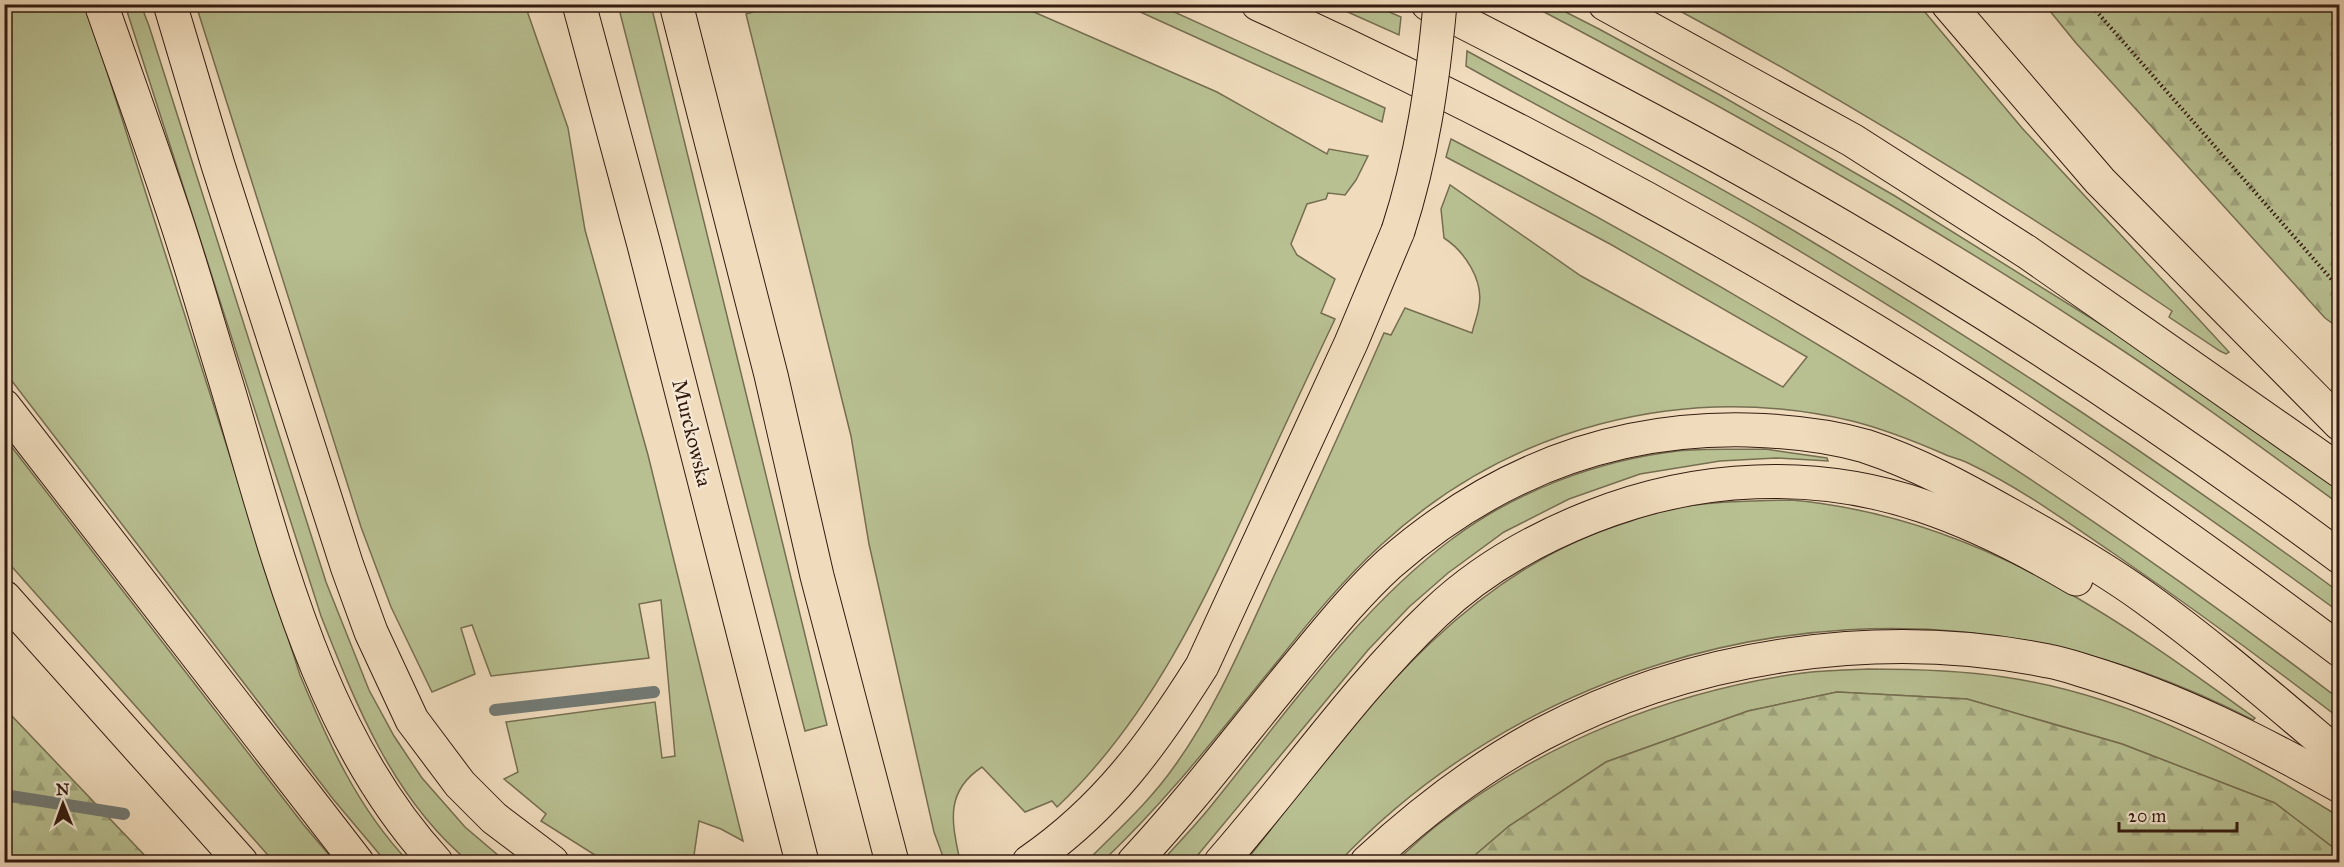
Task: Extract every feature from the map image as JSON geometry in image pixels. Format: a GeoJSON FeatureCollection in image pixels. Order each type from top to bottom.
{"type":"FeatureCollection","features":[{"type":"Feature","properties":{"kind":"main road"},"geometry":{"type":"LineString","coordinates":[[101,4],[171,204],[294,606],[328,690],[360,759],[401,822],[436,862]]}},
{"type":"Feature","properties":{"kind":"main road"},"geometry":{"type":"LineString","coordinates":[[170,4],[225,188],[347,566],[371,632],[412,720],[460,784],[494,818],[552,862]]}},
{"type":"Feature","properties":{"kind":"main road","name":"Murckowska"},"geometry":{"type":"LineString","coordinates":[[579,4],[647,256],[802,862]]}},
{"type":"Feature","properties":{"kind":"main road"},"geometry":{"type":"LineString","coordinates":[[675,4],[771,375],[817,576],[892,862]]}},
{"type":"Feature","properties":{"kind":"main road"},"geometry":{"type":"LineString","coordinates":[[1258,4],[1474,108],[1599,174],[1743,254],[1904,349],[2108,482],[2211,554],[2340,650]]}},
{"type":"Feature","properties":{"kind":"main road"},"geometry":{"type":"LineString","coordinates":[[1428,4],[1632,108],[1784,193],[1932,280],[2114,398],[2340,556]]}},
{"type":"Feature","properties":{"kind":"main road"},"geometry":{"type":"LineString","coordinates":[[1029,862],[1085,819],[1116,787],[1178,704],[1202,666],[1351,343],[1398,231],[1409,196],[1427,111],[1440,4]]}},
{"type":"Feature","properties":{"kind":"main road"},"geometry":{"type":"LineString","coordinates":[[1605,4],[1852,140],[2027,252],[2340,471]]}},
{"type":"Feature","properties":{"kind":"main road"},"geometry":{"type":"LineString","coordinates":[[1948,4],[2100,181],[2340,424]]}},
{"type":"Feature","properties":{"kind":"main road"},"geometry":{"type":"LineString","coordinates":[[4,406],[357,862]]}},
{"type":"Feature","properties":{"kind":"main road"},"geometry":{"type":"LineString","coordinates":[[1134,862],[1338,616],[1388,566],[1459,511],[1531,472],[1588,449],[1644,436],[1688,430],[1776,431],[1821,436],[1861,445],[1944,477],[2066,546],[2144,597],[2274,700],[2340,756]]}},
{"type":"Feature","properties":{"kind":"main road"},"geometry":{"type":"LineString","coordinates":[[1221,862],[1388,659],[1437,611],[1482,573],[1550,534],[1627,502],[1667,492],[1723,483],[1820,483],[1869,491],[1922,505],[1969,524],[2040,558],[2117,602],[2274,700]]}},
{"type":"Feature","properties":{"kind":"main road"},"geometry":{"type":"LineString","coordinates":[[4,597],[241,862]]}},
{"type":"Feature","properties":{"kind":"main road"},"geometry":{"type":"LineString","coordinates":[[1367,862],[1407,826],[1475,775],[1544,733],[1596,710],[1654,687],[1736,664],[1855,647],[1920,646],[2049,661],[2153,694],[2281,753],[2340,786]]}},
{"type":"Feature","properties":{"kind":"path"},"geometry":{"type":"LineString","coordinates":[[2090,4],[2340,289]]}},
{"type":"Feature","properties":{"kind":"green space"},"geometry":{"type":"Polygon","coordinates":[[[752,4],[1018,5],[1217,92],[1327,154],[1329,149],[1368,156],[1356,180],[1345,195],[1328,193],[1326,199],[1307,204],[1291,244],[1297,255],[1335,279],[1321,313],[1335,319],[1217,571],[1173,656],[1121,735],[1057,807],[1052,801],[1025,812],[982,767],[970,777],[961,787],[954,809],[953,821],[960,861],[945,862],[934,832],[869,544],[851,436],[746,14],[753,12],[752,4]]]}},
{"type":"Feature","properties":{"kind":"green space"},"geometry":{"type":"Polygon","coordinates":[[[5,5],[84,5],[300,675],[333,750],[359,797],[374,820],[409,862],[386,862],[333,799],[5,372],[5,5]]]}},
{"type":"Feature","properties":{"kind":"green space"},"geometry":{"type":"Polygon","coordinates":[[[125,5],[141,5],[149,26],[326,582],[369,690],[394,736],[422,778],[465,827],[506,862],[469,862],[442,837],[398,780],[348,683],[321,616],[125,5]]]}},
{"type":"Feature","properties":{"kind":"green space"},"geometry":{"type":"Polygon","coordinates":[[[196,5],[525,5],[568,128],[585,230],[648,455],[743,841],[721,829],[699,821],[693,862],[606,862],[541,821],[546,814],[504,779],[518,772],[506,722],[655,702],[662,758],[675,756],[661,600],[639,604],[649,658],[491,676],[472,625],[461,628],[475,674],[432,692],[391,607],[361,527],[196,5]]]}},
{"type":"Feature","properties":{"kind":"green space"},"geometry":{"type":"Polygon","coordinates":[[[618,5],[651,5],[827,725],[805,731],[618,5]]]}},
{"type":"Feature","properties":{"kind":"green space"},"geometry":{"type":"Polygon","coordinates":[[[1125,5],[1159,5],[1385,108],[1382,122],[1125,5]]]}},
{"type":"Feature","properties":{"kind":"green space"},"geometry":{"type":"Polygon","coordinates":[[[1332,5],[1373,5],[1401,17],[1399,35],[1332,5]]]}},
{"type":"Feature","properties":{"kind":"green space"},"geometry":{"type":"Polygon","coordinates":[[[1531,5],[1552,5],[1599,29],[1720,95],[1895,196],[2131,343],[2218,401],[2339,490],[2339,504],[2155,373],[1956,244],[1745,121],[1531,5]]]}},
{"type":"Feature","properties":{"kind":"green space"},"geometry":{"type":"Polygon","coordinates":[[[1669,5],[1919,5],[2022,128],[2229,352],[2226,354],[2220,351],[2169,317],[2172,311],[1987,190],[1798,76],[1669,5]]]}},
{"type":"Feature","properties":{"kind":"green space"},"geometry":{"type":"Polygon","coordinates":[[[2045,5],[2339,5],[2339,328],[2325,318],[2076,43],[2045,5]]]}},
{"type":"Feature","properties":{"kind":"green space"},"geometry":{"type":"Polygon","coordinates":[[[1467,51],[1768,216],[1879,282],[2013,367],[2145,455],[2339,592],[2339,612],[2129,463],[1986,367],[1766,231],[1466,66],[1467,51]]]}},
{"type":"Feature","properties":{"kind":"green space"},"geometry":{"type":"Polygon","coordinates":[[[1451,139],[1682,264],[1907,400],[2017,471],[2126,544],[2339,699],[2339,718],[2227,634],[2113,553],[2026,495],[1969,463],[1864,424],[1788,410],[1725,407],[1662,412],[1601,424],[1542,443],[1485,470],[1431,504],[1381,545],[1341,585],[1150,814],[1102,862],[1082,862],[1090,858],[1157,789],[1204,720],[1240,650],[1384,333],[1391,335],[1405,308],[1472,333],[1479,306],[1478,286],[1465,258],[1444,238],[1441,209],[1450,185],[1581,276],[1783,387],[1807,357],[1610,244],[1446,157],[1451,139]]]}},
{"type":"Feature","properties":{"kind":"green space"},"geometry":{"type":"Polygon","coordinates":[[[4,437],[303,824],[335,862],[274,862],[5,559],[4,437]]]}},
{"type":"Feature","properties":{"kind":"green space"},"geometry":{"type":"Polygon","coordinates":[[[1765,449],[1827,458],[1828,461],[1776,458],[1720,461],[1640,474],[1569,499],[1504,532],[1448,573],[1409,607],[1368,650],[1192,862],[1161,862],[1209,809],[1297,697],[1355,629],[1418,566],[1452,539],[1503,506],[1559,480],[1589,470],[1648,455],[1678,451],[1765,449]]]}},
{"type":"Feature","properties":{"kind":"green space"},"geometry":{"type":"Polygon","coordinates":[[[1791,500],[1857,510],[1920,526],[1980,549],[2038,576],[2148,642],[2255,718],[2253,720],[2201,695],[2148,674],[2094,656],[2038,643],[1943,630],[1848,630],[1753,641],[1660,664],[1571,698],[1487,743],[1409,797],[1339,862],[1245,862],[1325,760],[1411,662],[1458,618],[1508,580],[1564,547],[1658,512],[1684,506],[1715,503],[1791,500]]]}},
{"type":"Feature","properties":{"kind":"green space"},"geometry":{"type":"Polygon","coordinates":[[[1867,669],[1936,670],[2004,677],[2093,697],[2137,712],[2179,729],[2261,770],[2340,817],[2339,852],[2274,803],[2122,744],[1967,699],[1837,692],[1748,711],[1606,762],[1509,826],[1467,862],[1395,862],[1434,828],[1480,794],[1522,768],[1611,724],[1658,707],[1754,681],[1811,672],[1867,669]]]}},
{"type":"Feature","properties":{"kind":"green space"},"geometry":{"type":"Polygon","coordinates":[[[1837,692],[1967,699],[2122,744],[2275,803],[2339,852],[2339,862],[1467,862],[1509,826],[1606,762],[1748,711],[1837,692]]]}},
{"type":"Feature","properties":{"kind":"green space"},"geometry":{"type":"Polygon","coordinates":[[[4,709],[11,715],[151,862],[5,862],[4,709]]]}},
{"type":"Feature","properties":{"kind":"waterway"},"geometry":{"type":"LineString","coordinates":[[495,710],[654,692]]}},
{"type":"Feature","properties":{"kind":"waterway"},"geometry":{"type":"LineString","coordinates":[[4,795],[124,814]]}}]}
